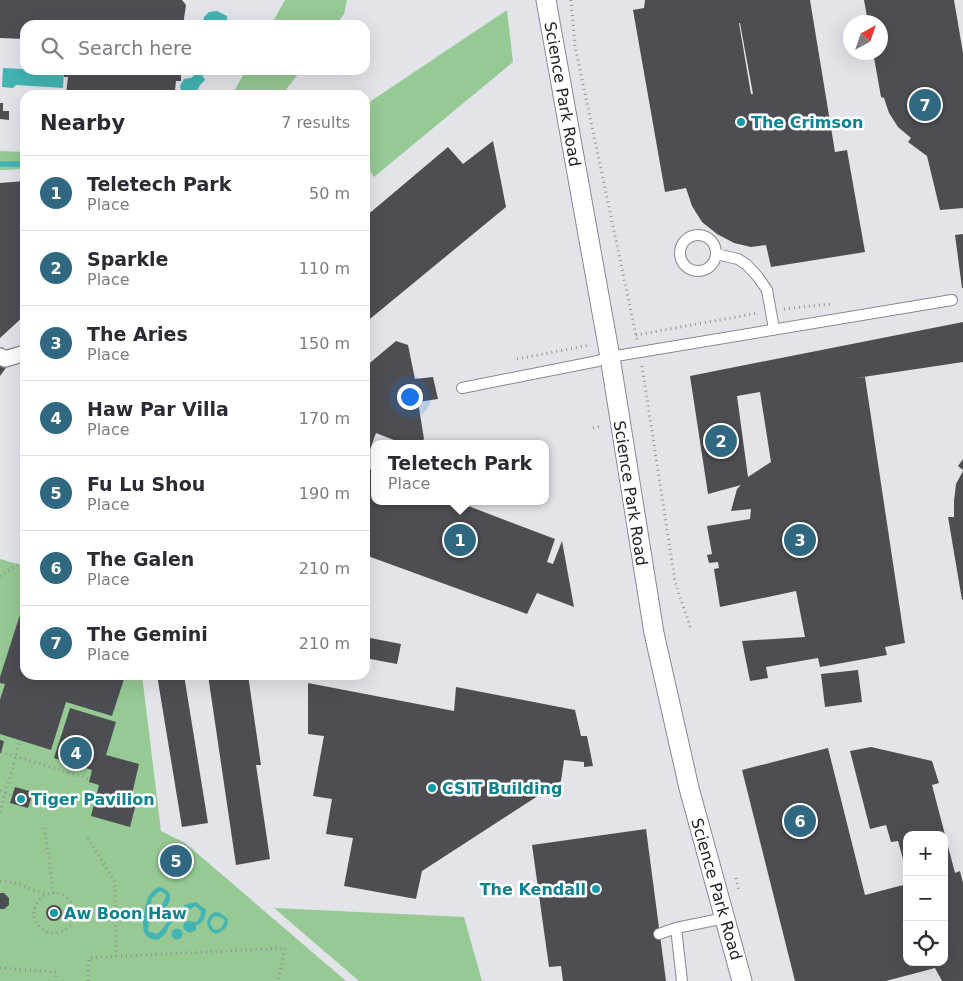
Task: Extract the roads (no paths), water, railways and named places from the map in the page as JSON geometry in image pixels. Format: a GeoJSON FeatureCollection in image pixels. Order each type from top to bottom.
{"type":"FeatureCollection","features":[{"type":"Feature","properties":{"kind":"street","name":"Science Park Road"},"geometry":{"type":"LineString","coordinates":[[546,0],[610,357],[654,633],[688,788],[742,981]]}},
{"type":"Feature","properties":{"kind":"street"},"geometry":{"type":"LineString","coordinates":[[0,356],[5,359],[20,354]]}},
{"type":"Feature","properties":{"kind":"lane"},"geometry":{"type":"LineString","coordinates":[[716,254],[738,259],[747,265],[767,290],[774,329]]}},
{"type":"Feature","properties":{"kind":"lane"},"geometry":{"type":"LineString","coordinates":[[462,388],[610,357],[952,300]]}},
{"type":"Feature","properties":{"kind":"lane"},"geometry":{"type":"LineString","coordinates":[[659,934],[676,928],[725,918]]}},
{"type":"Feature","properties":{"kind":"lane"},"geometry":{"type":"LineString","coordinates":[[676,928],[682,981]]}},
{"type":"Feature","properties":{"kind":"water"},"geometry":{"type":"Polygon","coordinates":[[[217,11],[227,16],[227,20],[204,20],[209,12],[217,11]]]}},
{"type":"Feature","properties":{"kind":"water"},"geometry":{"type":"Polygon","coordinates":[[[3,68],[20,69],[20,75],[64,75],[63,88],[16,85],[13,88],[2,87],[3,68]]]}},
{"type":"Feature","properties":{"kind":"water"},"geometry":{"type":"Polygon","coordinates":[[[195,75],[202,75],[205,80],[198,90],[181,90],[180,86],[184,79],[191,78],[195,75]]]}},
{"type":"Feature","properties":{"kind":"water"},"geometry":{"type":"Polygon","coordinates":[[[160,887],[167,890],[170,894],[170,899],[164,909],[149,921],[148,931],[157,934],[176,910],[179,914],[166,933],[158,940],[148,937],[144,932],[143,921],[137,920],[138,915],[144,916],[148,898],[152,891],[160,887]],[[160,891],[152,898],[149,914],[160,906],[166,894],[160,891]]]}},
{"type":"Feature","properties":{"kind":"water"},"geometry":{"type":"Polygon","coordinates":[[[196,902],[206,912],[202,921],[196,925],[196,930],[190,933],[183,928],[184,923],[188,921],[197,922],[201,911],[195,906],[186,910],[184,905],[196,902]]]}},
{"type":"Feature","properties":{"kind":"water"},"geometry":{"type":"Polygon","coordinates":[[[215,912],[220,913],[228,919],[225,928],[216,934],[212,932],[207,923],[211,914],[215,912]],[[216,916],[212,918],[210,923],[213,929],[221,928],[225,921],[223,918],[216,916]]]}},
{"type":"Feature","properties":{"kind":"water"},"geometry":{"type":"Polygon","coordinates":[[[177,928],[183,934],[177,940],[171,934],[177,928]]]}},
{"type":"Feature","properties":{"kind":"waterway"},"geometry":{"type":"LineString","coordinates":[[0,164],[20,164]]}},
{"type":"Feature","properties":{"kind":"place","name":"The Gemini"},"geometry":{"type":"Point","coordinates":[925,105]}},
{"type":"Feature","properties":{"kind":"place","name":"The Crimson"},"geometry":{"type":"Point","coordinates":[741,122]}},
{"type":"Feature","properties":{"kind":"place","name":"Sparkle"},"geometry":{"type":"Point","coordinates":[721,441]}},
{"type":"Feature","properties":{"kind":"place","name":"Teletech Park"},"geometry":{"type":"Point","coordinates":[460,540]}},
{"type":"Feature","properties":{"kind":"place","name":"The Aries"},"geometry":{"type":"Point","coordinates":[800,540]}},
{"type":"Feature","properties":{"kind":"place","name":"Haw Par Villa"},"geometry":{"type":"Point","coordinates":[76,753]}},
{"type":"Feature","properties":{"kind":"place","name":"CSIT Building"},"geometry":{"type":"Point","coordinates":[432,788]}},
{"type":"Feature","properties":{"kind":"place","name":"Tiger Pavilion"},"geometry":{"type":"Point","coordinates":[21,799]}},
{"type":"Feature","properties":{"kind":"place","name":"The Galen"},"geometry":{"type":"Point","coordinates":[800,821]}},
{"type":"Feature","properties":{"kind":"place","name":"Fu Lu Shou"},"geometry":{"type":"Point","coordinates":[176,861]}},
{"type":"Feature","properties":{"kind":"place","name":"The Kendall"},"geometry":{"type":"Point","coordinates":[596,889]}},
{"type":"Feature","properties":{"kind":"place","name":"Aw Boon Haw"},"geometry":{"type":"Point","coordinates":[54,913]}}]}
